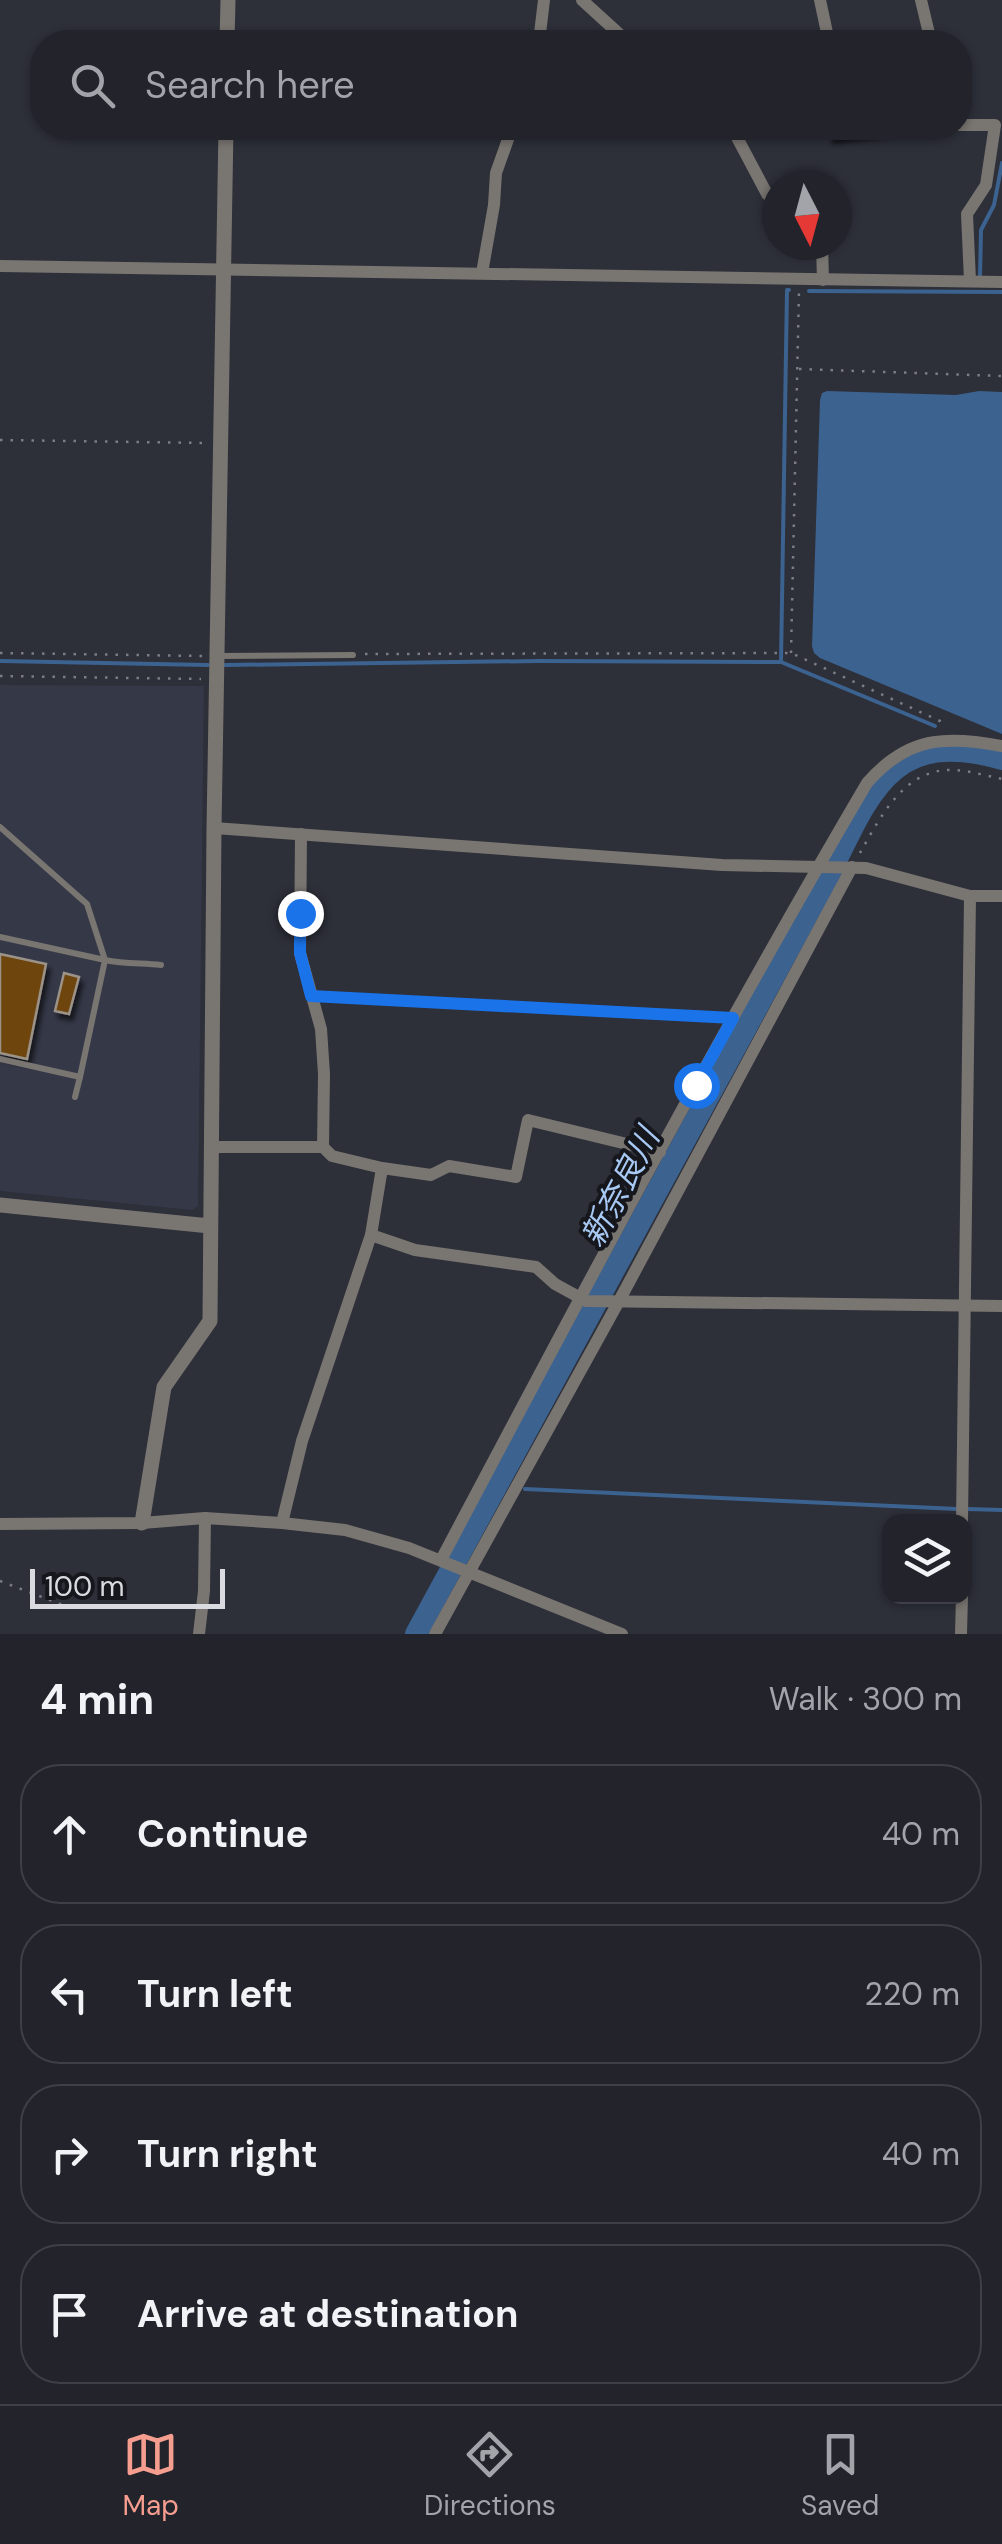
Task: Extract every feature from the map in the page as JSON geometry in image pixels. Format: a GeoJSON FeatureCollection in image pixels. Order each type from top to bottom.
{"type":"FeatureCollection","features":[{"type":"Feature","properties":{"kind":"street"},"geometry":{"type":"LineString","coordinates":[[228,0],[228,30]]}},
{"type":"Feature","properties":{"kind":"street"},"geometry":{"type":"LineString","coordinates":[[540,30],[544,0]]}},
{"type":"Feature","properties":{"kind":"street"},"geometry":{"type":"LineString","coordinates":[[582,0],[615,30]]}},
{"type":"Feature","properties":{"kind":"street"},"geometry":{"type":"LineString","coordinates":[[820,0],[826,30]]}},
{"type":"Feature","properties":{"kind":"street"},"geometry":{"type":"LineString","coordinates":[[921,0],[929,30]]}},
{"type":"Feature","properties":{"kind":"street"},"geometry":{"type":"LineString","coordinates":[[970,281],[967,214],[986,185],[995,125],[972,125]]}},
{"type":"Feature","properties":{"kind":"street"},"geometry":{"type":"LineString","coordinates":[[142,1522],[164,1387],[210,1321],[226,140]]}},
{"type":"Feature","properties":{"kind":"street"},"geometry":{"type":"LineString","coordinates":[[482,273],[499,161],[507,140]]}},
{"type":"Feature","properties":{"kind":"street"},"geometry":{"type":"LineString","coordinates":[[742,140],[762,183]]}},
{"type":"Feature","properties":{"kind":"street"},"geometry":{"type":"LineString","coordinates":[[822,260],[823,280]]}},
{"type":"Feature","properties":{"kind":"street"},"geometry":{"type":"LineString","coordinates":[[0,266],[1002,282]]}},
{"type":"Feature","properties":{"kind":"street"},"geometry":{"type":"LineString","coordinates":[[443,1561],[733,1018],[867,783],[896,756],[919,744],[956,738],[1002,746]]}},
{"type":"Feature","properties":{"kind":"street"},"geometry":{"type":"LineString","coordinates":[[214,828],[722,864],[866,868],[970,896],[1002,896]]}},
{"type":"Feature","properties":{"kind":"street"},"geometry":{"type":"LineString","coordinates":[[300,834],[300,953],[320,1029],[323,1148]]}},
{"type":"Feature","properties":{"kind":"street"},"geometry":{"type":"LineString","coordinates":[[435,1634],[849,868]]}},
{"type":"Feature","properties":{"kind":"street"},"geometry":{"type":"LineString","coordinates":[[962,1514],[970,896]]}},
{"type":"Feature","properties":{"kind":"street"},"geometry":{"type":"LineString","coordinates":[[212,1146],[323,1148],[332,1156],[382,1168],[431,1175],[449,1166],[516,1176],[528,1120],[660,1152]]}},
{"type":"Feature","properties":{"kind":"street"},"geometry":{"type":"LineString","coordinates":[[282,1522],[302,1441],[371,1236],[382,1168]]}},
{"type":"Feature","properties":{"kind":"street"},"geometry":{"type":"LineString","coordinates":[[0,1205],[210,1226]]}},
{"type":"Feature","properties":{"kind":"street"},"geometry":{"type":"LineString","coordinates":[[371,1236],[414,1250],[536,1267],[555,1284],[583,1299],[1002,1306]]}},
{"type":"Feature","properties":{"kind":"street"},"geometry":{"type":"LineString","coordinates":[[199,1634],[205,1518]]}},
{"type":"Feature","properties":{"kind":"street"},"geometry":{"type":"LineString","coordinates":[[0,1524],[205,1518],[345,1530],[443,1561],[622,1634]]}},
{"type":"Feature","properties":{"kind":"street"},"geometry":{"type":"LineString","coordinates":[[962,1604],[962,1634]]}},
{"type":"Feature","properties":{"kind":"lane"},"geometry":{"type":"LineString","coordinates":[[218,656],[353,654]]}},
{"type":"Feature","properties":{"kind":"lane"},"geometry":{"type":"LineString","coordinates":[[0,827],[87,904],[105,960],[76,1097]]}},
{"type":"Feature","properties":{"kind":"lane"},"geometry":{"type":"LineString","coordinates":[[0,937],[126,964],[161,965]]}},
{"type":"Feature","properties":{"kind":"lane"},"geometry":{"type":"LineString","coordinates":[[0,1060],[80,1077]]}},
{"type":"Feature","properties":{"kind":"path"},"geometry":{"type":"LineString","coordinates":[[791,653],[799,280]]}},
{"type":"Feature","properties":{"kind":"path"},"geometry":{"type":"LineString","coordinates":[[797,369],[1002,376]]}},
{"type":"Feature","properties":{"kind":"path"},"geometry":{"type":"LineString","coordinates":[[0,440],[220,443]]}},
{"type":"Feature","properties":{"kind":"path"},"geometry":{"type":"LineString","coordinates":[[0,653],[218,656]]}},
{"type":"Feature","properties":{"kind":"path"},"geometry":{"type":"LineString","coordinates":[[353,654],[791,653],[940,721],[956,738]]}},
{"type":"Feature","properties":{"kind":"path"},"geometry":{"type":"LineString","coordinates":[[0,676],[218,679]]}},
{"type":"Feature","properties":{"kind":"path"},"geometry":{"type":"LineString","coordinates":[[849,868],[884,811],[912,782],[943,770],[1002,778]]}},
{"type":"Feature","properties":{"kind":"path"},"geometry":{"type":"LineString","coordinates":[[311,996],[733,1018]]}},
{"type":"Feature","properties":{"kind":"path"},"geometry":{"type":"LineString","coordinates":[[0,1581],[68,1607]]}},
{"type":"Feature","properties":{"kind":"shaded area"},"geometry":{"type":"Polygon","coordinates":[[[0,685],[204,686],[198,1206],[192,1210],[0,1191],[0,685]]]}},
{"type":"Feature","properties":{"kind":"water"},"geometry":{"type":"Polygon","coordinates":[[[827,391],[956,395],[1002,392],[1002,734],[814,653],[820,400],[827,391]]]}},
{"type":"Feature","properties":{"kind":"building"},"geometry":{"type":"Polygon","coordinates":[[[0,954],[46,964],[27,1059],[0,1053],[0,954]]]}},
{"type":"Feature","properties":{"kind":"building"},"geometry":{"type":"Polygon","coordinates":[[[64,973],[79,977],[69,1014],[55,1011],[64,973]]]}},
{"type":"Feature","properties":{"kind":"waterway"},"geometry":{"type":"LineString","coordinates":[[980,277],[981,230],[994,205],[1002,163]]}},
{"type":"Feature","properties":{"kind":"waterway"},"geometry":{"type":"LineString","coordinates":[[781,662],[789,290]]}},
{"type":"Feature","properties":{"kind":"waterway"},"geometry":{"type":"LineString","coordinates":[[809,291],[1002,292]]}},
{"type":"Feature","properties":{"kind":"waterway"},"geometry":{"type":"LineString","coordinates":[[0,661],[208,665]]}},
{"type":"Feature","properties":{"kind":"waterway"},"geometry":{"type":"LineString","coordinates":[[225,665],[781,662],[935,726]]}},
{"type":"Feature","properties":{"kind":"waterway","name":"新奈良川"},"geometry":{"type":"LineString","coordinates":[[416,1634],[873,793],[910,760],[934,752],[965,751],[1002,759]]}},
{"type":"Feature","properties":{"kind":"waterway"},"geometry":{"type":"LineString","coordinates":[[525,1489],[957,1509]]}},
{"type":"Feature","properties":{"kind":"waterway"},"geometry":{"type":"LineString","coordinates":[[967,1509],[1002,1510]]}},
{"type":"Feature","properties":{"kind":"route"},"geometry":{"type":"LineString","coordinates":[[300,913],[300,953],[311,996],[733,1018],[696,1085]]}}]}
